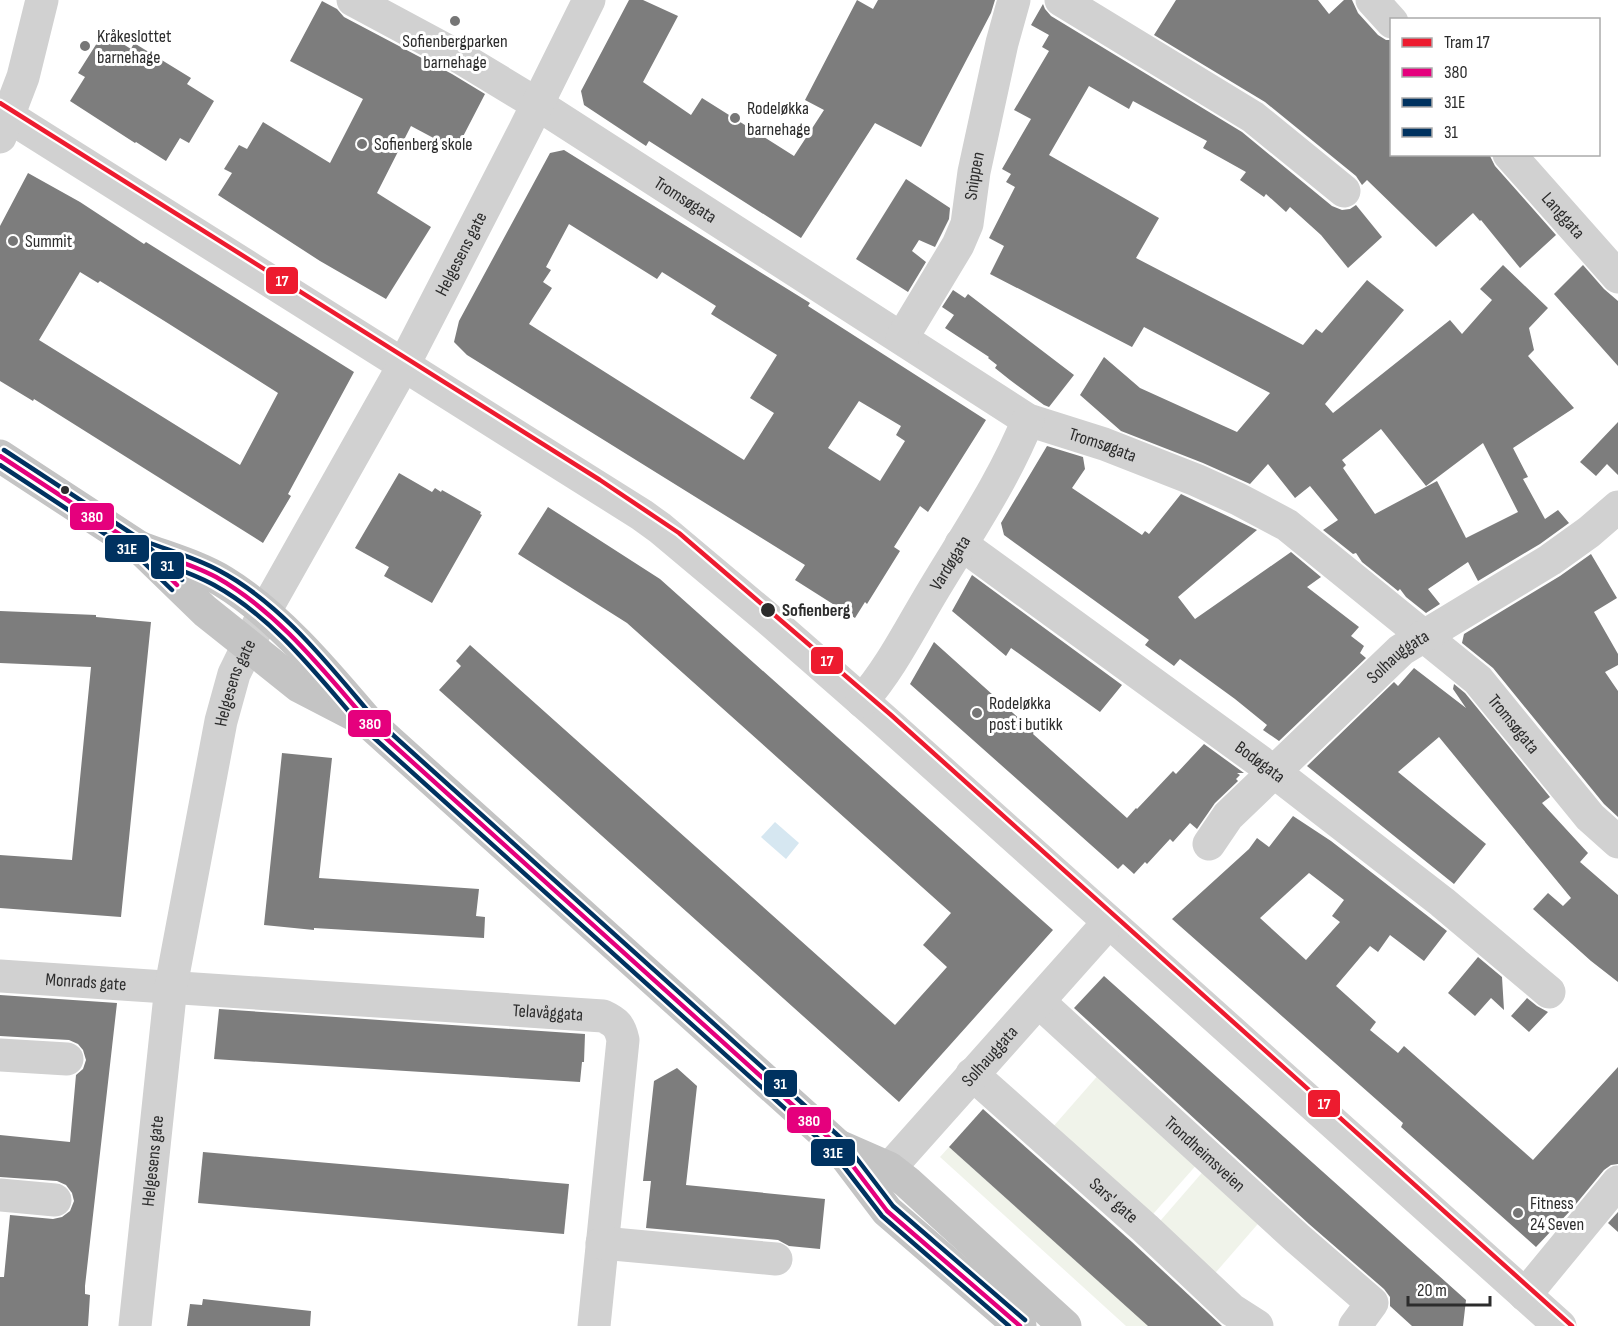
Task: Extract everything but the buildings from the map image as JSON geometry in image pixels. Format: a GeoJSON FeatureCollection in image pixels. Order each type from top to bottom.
{"type":"FeatureCollection","features":[{"type":"Feature","properties":{"kind":"main road"},"geometry":{"type":"LineString","coordinates":[[0,456],[139,547],[184,592],[299,686],[368,722]]}},
{"type":"Feature","properties":{"kind":"main road"},"geometry":{"type":"LineString","coordinates":[[139,547],[199,569],[222,581],[264,613],[319,664],[368,722],[837,1145],[1065,1326]]}},
{"type":"Feature","properties":{"kind":"main road"},"geometry":{"type":"LineString","coordinates":[[880,1179],[887,1211],[1020,1326]]}},
{"type":"Feature","properties":{"kind":"street"},"geometry":{"type":"LineString","coordinates":[[42,0],[23,77],[3,121],[404,364],[642,515],[724,581],[862,701],[1560,1326]]}},
{"type":"Feature","properties":{"kind":"street"},"geometry":{"type":"LineString","coordinates":[[353,0],[462,58],[537,104]]}},
{"type":"Feature","properties":{"kind":"street","name":"Helgesens gate"},"geometry":{"type":"LineString","coordinates":[[135,1326],[171,986],[221,722],[234,674],[264,613],[404,364],[589,0]]}},
{"type":"Feature","properties":{"kind":"street","name":"Snippen"},"geometry":{"type":"LineString","coordinates":[[902,338],[958,245],[967,224],[979,151],[1002,43],[1014,0]]}},
{"type":"Feature","properties":{"kind":"street"},"geometry":{"type":"LineString","coordinates":[[1061,0],[1253,117],[1344,191]]}},
{"type":"Feature","properties":{"kind":"street"},"geometry":{"type":"LineString","coordinates":[[1372,0],[1390,20]]}},
{"type":"Feature","properties":{"kind":"street","name":"Tromsøgata"},"geometry":{"type":"LineString","coordinates":[[537,104],[1028,420],[1104,444],[1196,480],[1287,525],[1478,680],[1590,817],[1618,842]]}},
{"type":"Feature","properties":{"kind":"street","name":"Langgata"},"geometry":{"type":"LineString","coordinates":[[1511,156],[1618,278]]}},
{"type":"Feature","properties":{"kind":"street","name":"Vardøgata"},"geometry":{"type":"LineString","coordinates":[[862,701],[883,673],[1016,451],[1028,420]]}},
{"type":"Feature","properties":{"kind":"street","name":"Solhauggata"},"geometry":{"type":"LineString","coordinates":[[1209,844],[1228,816],[1401,650],[1550,560],[1589,532],[1618,507]]}},
{"type":"Feature","properties":{"kind":"street","name":"Bodøgata"},"geometry":{"type":"LineString","coordinates":[[961,544],[1273,771],[1442,902],[1550,992]]}},
{"type":"Feature","properties":{"kind":"street","name":"Solhauggata"},"geometry":{"type":"LineString","coordinates":[[880,1179],[1109,922]]}},
{"type":"Feature","properties":{"kind":"street","name":"Monrads gate"},"geometry":{"type":"LineString","coordinates":[[0,976],[171,986]]}},
{"type":"Feature","properties":{"kind":"street","name":"Telavåggata"},"geometry":{"type":"LineString","coordinates":[[171,986],[603,1016],[614,1022],[621,1028],[623,1040],[594,1326]]}},
{"type":"Feature","properties":{"kind":"street","name":"Trondheimsveien"},"geometry":{"type":"LineString","coordinates":[[1039,1002],[1297,1238],[1364,1315]]}},
{"type":"Feature","properties":{"kind":"street"},"geometry":{"type":"LineString","coordinates":[[0,1055],[67,1059]]}},
{"type":"Feature","properties":{"kind":"street","name":"Sars' gate"},"geometry":{"type":"LineString","coordinates":[[972,1074],[1145,1228],[1232,1310],[1257,1326]]}},
{"type":"Feature","properties":{"kind":"street"},"geometry":{"type":"LineString","coordinates":[[1525,1295],[1618,1182]]}},
{"type":"Feature","properties":{"kind":"street"},"geometry":{"type":"LineString","coordinates":[[0,1195],[55,1200]]}},
{"type":"Feature","properties":{"kind":"street"},"geometry":{"type":"LineString","coordinates":[[602,1243],[776,1260]]}},
{"type":"Feature","properties":{"kind":"shaded area"},"geometry":{"type":"Polygon","coordinates":[[[775,822],[799,843],[786,859],[761,837],[775,822]]]}},
{"type":"Feature","properties":{"kind":"shaded area"},"geometry":{"type":"Polygon","coordinates":[[[1101,1072],[1199,1162],[1146,1222],[1052,1128],[1101,1072]]]}},
{"type":"Feature","properties":{"kind":"shaded area"},"geometry":{"type":"Polygon","coordinates":[[[949,1147],[1149,1326],[1126,1326],[940,1157],[949,1147]]]}},
{"type":"Feature","properties":{"kind":"shaded area"},"geometry":{"type":"Polygon","coordinates":[[[1207,1167],[1263,1218],[1210,1279],[1155,1227],[1207,1167]]]}},
{"type":"Feature","properties":{"kind":"tram line","name":"17"},"geometry":{"type":"LineString","coordinates":[[0,103],[600,480],[679,533],[891,715],[1572,1326]]}},
{"type":"Feature","properties":{"kind":"transit line","name":"31"},"geometry":{"type":"LineString","coordinates":[[4,450],[143,541],[182,580]]}},
{"type":"Feature","properties":{"kind":"transit line","name":"380"},"geometry":{"type":"LineString","coordinates":[[0,456],[139,547],[177,585]]}},
{"type":"Feature","properties":{"kind":"transit line","name":"31E"},"geometry":{"type":"LineString","coordinates":[[0,465],[134,553],[172,590]]}},
{"type":"Feature","properties":{"kind":"transit line","name":"31"},"geometry":{"type":"LineString","coordinates":[[142,540],[209,565],[241,584],[283,617],[321,656],[373,717],[842,1139],[893,1206],[1025,1320]]}},
{"type":"Feature","properties":{"kind":"transit line","name":"380"},"geometry":{"type":"LineString","coordinates":[[139,547],[207,572],[238,591],[279,624],[316,662],[368,722],[837,1145],[887,1211],[1020,1326]]}},
{"type":"Feature","properties":{"kind":"transit line","name":"31E"},"geometry":{"type":"LineString","coordinates":[[136,554],[205,580],[236,598],[276,631],[363,728],[831,1150],[882,1216],[1009,1326]]}},
{"type":"Feature","properties":{"kind":"place","name":"Sofienbergparken barnehage"},"geometry":{"type":"Point","coordinates":[455,21]}},
{"type":"Feature","properties":{"kind":"place","name":"Kråkeslottet barnehage"},"geometry":{"type":"Point","coordinates":[85,46]}},
{"type":"Feature","properties":{"kind":"place","name":"Rodeløkka barnehage"},"geometry":{"type":"Point","coordinates":[735,118]}},
{"type":"Feature","properties":{"kind":"place","name":"Sofienberg skole"},"geometry":{"type":"Point","coordinates":[362,144]}},
{"type":"Feature","properties":{"kind":"place","name":"Summit"},"geometry":{"type":"Point","coordinates":[13,241]}},
{"type":"Feature","properties":{"kind":"place","name":"Sofienberg"},"geometry":{"type":"Point","coordinates":[768,610]}},
{"type":"Feature","properties":{"kind":"place","name":"Rodeløkka post i butikk"},"geometry":{"type":"Point","coordinates":[977,713]}},
{"type":"Feature","properties":{"kind":"place","name":"Fitness 24 Seven"},"geometry":{"type":"Point","coordinates":[1518,1213]}}]}
